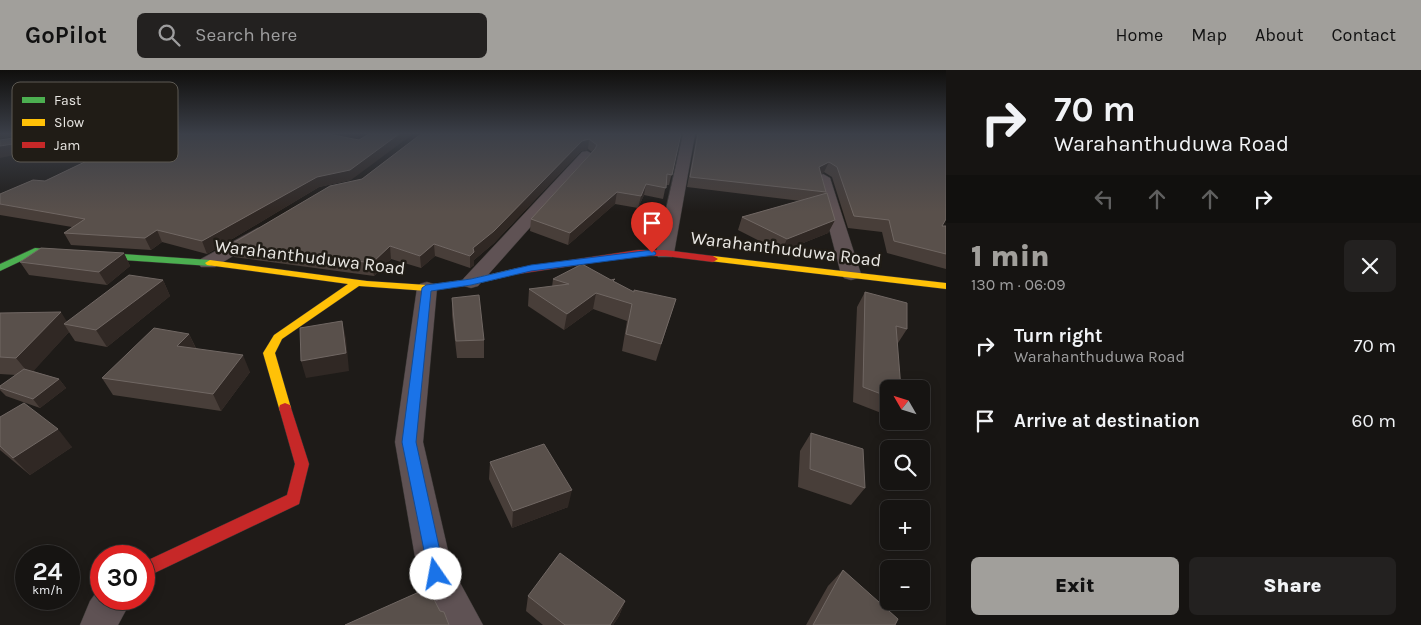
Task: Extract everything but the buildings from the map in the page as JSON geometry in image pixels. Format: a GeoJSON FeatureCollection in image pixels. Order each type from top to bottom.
{"type":"FeatureCollection","features":[{"type":"Feature","properties":{"kind":"street"},"geometry":{"type":"LineString","coordinates":[[471,282],[583,160]]}},
{"type":"Feature","properties":{"kind":"street"},"geometry":{"type":"LineString","coordinates":[[665,253],[683,160]]}},
{"type":"Feature","properties":{"kind":"street"},"geometry":{"type":"LineString","coordinates":[[823,178],[850,274]]}},
{"type":"Feature","properties":{"kind":"street"},"geometry":{"type":"LineString","coordinates":[[208,262],[276,222]]}},
{"type":"Feature","properties":{"kind":"street","name":"Warahanthuduwa Road"},"geometry":{"type":"LineString","coordinates":[[0,268],[19,257],[35,251],[208,262],[357,283],[426,288],[471,282],[531,268],[638,253],[665,253],[946,286]]}},
{"type":"Feature","properties":{"kind":"street"},"geometry":{"type":"LineString","coordinates":[[155,565],[294,498],[302,464],[269,353],[278,337],[357,283]]}},
{"type":"Feature","properties":{"kind":"street"},"geometry":{"type":"LineString","coordinates":[[426,288],[409,442],[436,574],[464,625]]}},
{"type":"Feature","properties":{"kind":"street"},"geometry":{"type":"LineString","coordinates":[[99,625],[106,610]]}},
{"type":"Feature","properties":{"kind":"traffic: fast"},"geometry":{"type":"LineString","coordinates":[[0,268],[35,251],[210,263]]}},
{"type":"Feature","properties":{"kind":"traffic: slow"},"geometry":{"type":"LineString","coordinates":[[713,259],[946,286]]}},
{"type":"Feature","properties":{"kind":"traffic: slow"},"geometry":{"type":"LineString","coordinates":[[210,263],[367,284],[427,288],[471,282],[518,271]]}},
{"type":"Feature","properties":{"kind":"traffic: slow"},"geometry":{"type":"LineString","coordinates":[[285,408],[269,353],[278,337],[357,283]]}},
{"type":"Feature","properties":{"kind":"traffic: jam"},"geometry":{"type":"LineString","coordinates":[[518,271],[638,253],[665,253],[713,259]]}},
{"type":"Feature","properties":{"kind":"traffic: jam"},"geometry":{"type":"LineString","coordinates":[[155,565],[294,499],[302,464],[285,408]]}},
{"type":"Feature","properties":{"kind":"route"},"geometry":{"type":"LineString","coordinates":[[436,574],[409,442],[426,288],[471,282],[531,268],[638,253],[652,253]]}}]}
